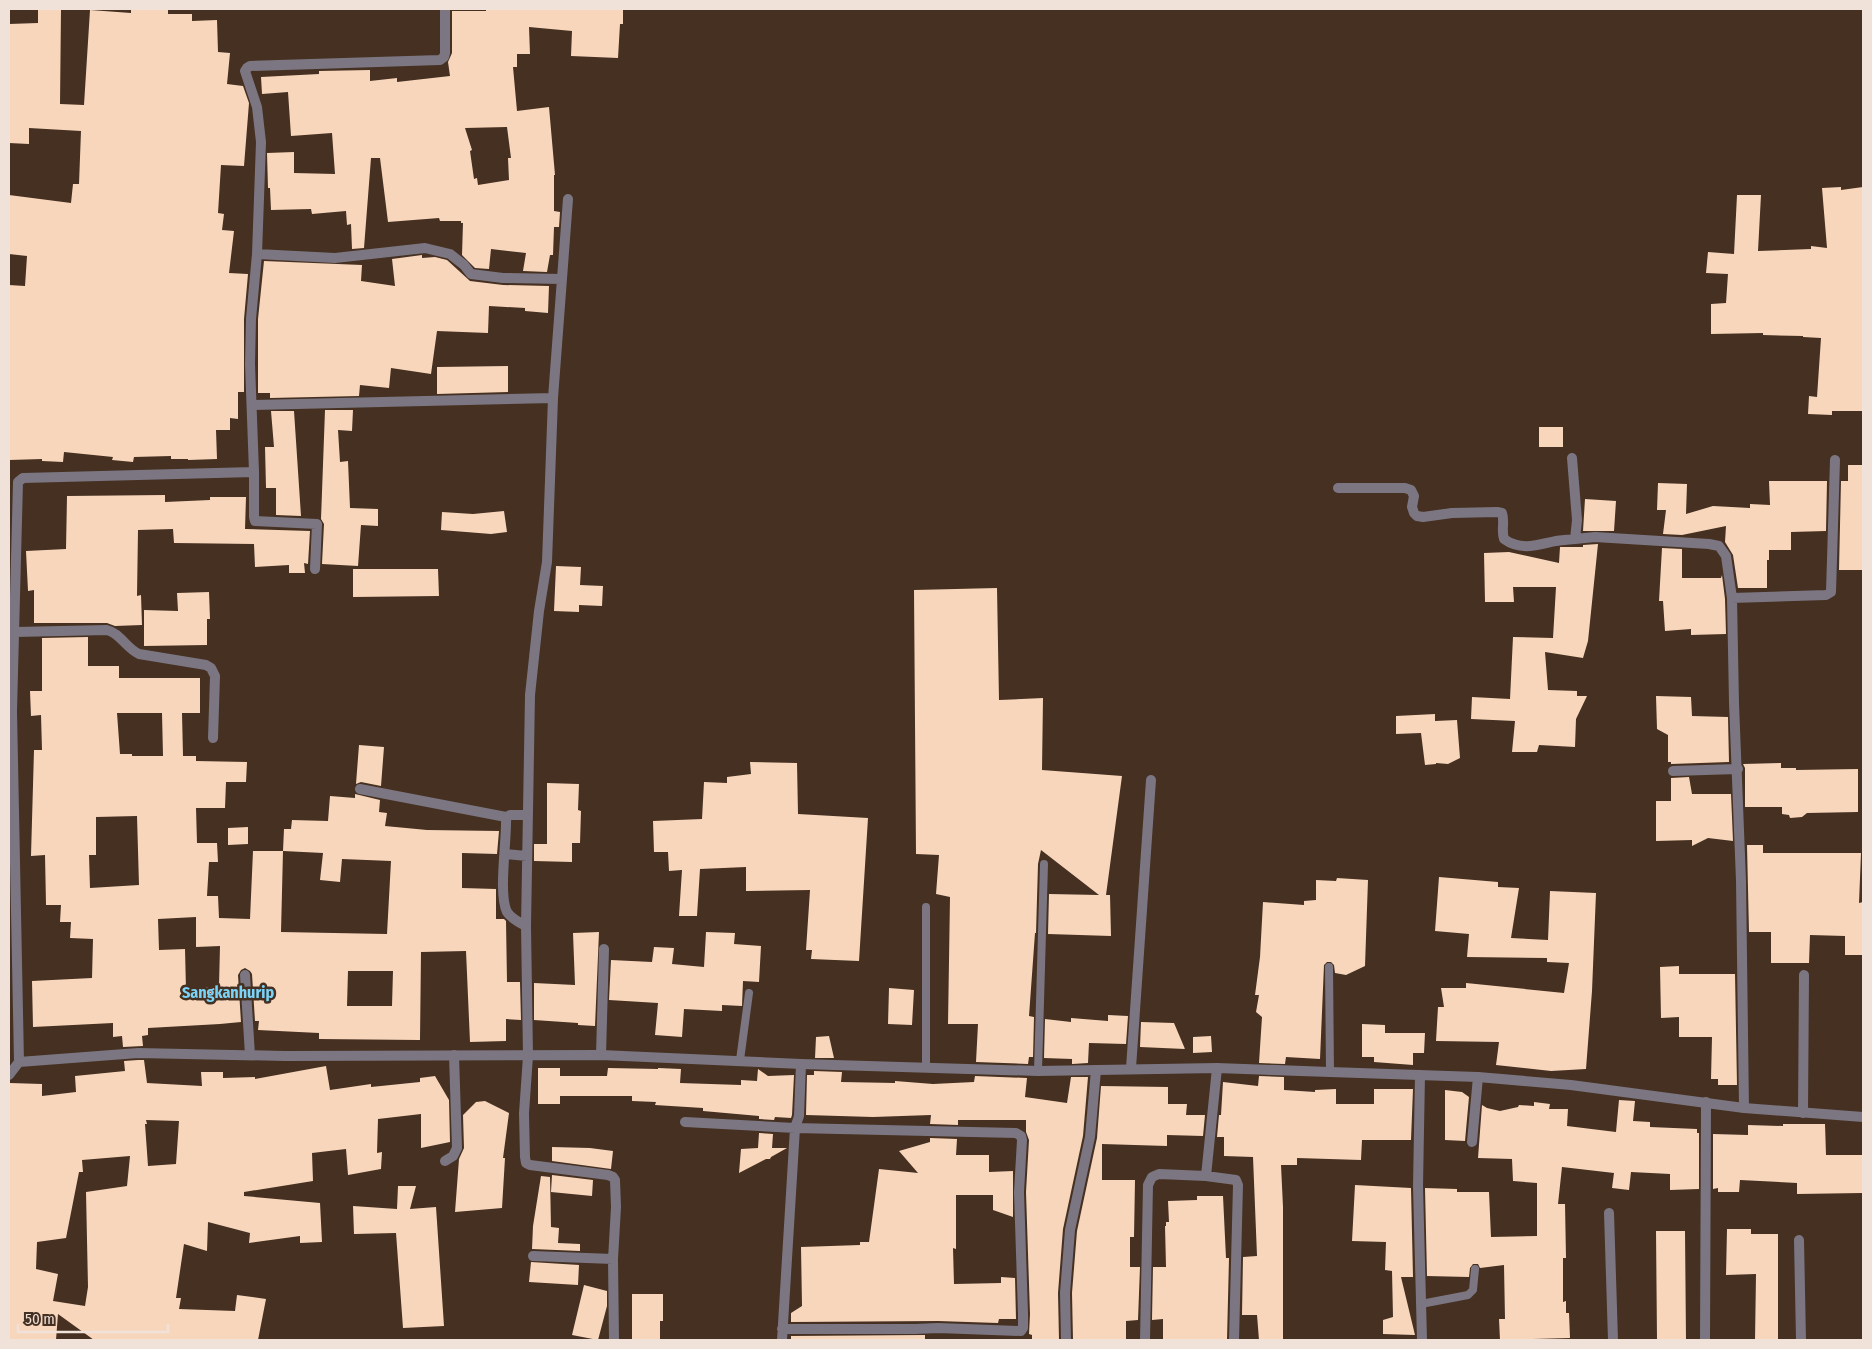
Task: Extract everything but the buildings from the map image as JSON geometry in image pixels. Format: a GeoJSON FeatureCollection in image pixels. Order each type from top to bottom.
{"type":"FeatureCollection","features":[{"type":"Feature","properties":{"kind":"street"},"geometry":{"type":"LineString","coordinates":[[315,568],[317,524],[255,521],[254,517],[250,364],[251,320],[258,254],[261,142],[257,107],[246,76],[247,68],[250,66],[440,60],[444,57],[445,53],[445,9]]}},
{"type":"Feature","properties":{"kind":"street"},"geometry":{"type":"LineString","coordinates":[[568,199],[554,398],[547,562],[539,611],[530,695],[523,925],[528,1056],[524,1113],[525,1157],[526,1163],[530,1165],[613,1177],[616,1183],[613,1259],[614,1340]]}},
{"type":"Feature","properties":{"kind":"street"},"geometry":{"type":"LineString","coordinates":[[258,254],[335,258],[425,248],[450,254],[464,265],[471,274],[503,278],[562,279]]}},
{"type":"Feature","properties":{"kind":"street"},"geometry":{"type":"LineString","coordinates":[[252,405],[554,398]]}},
{"type":"Feature","properties":{"kind":"street"},"geometry":{"type":"LineString","coordinates":[[1572,458],[1577,520],[1575,539]]}},
{"type":"Feature","properties":{"kind":"street"},"geometry":{"type":"LineString","coordinates":[[1732,598],[1826,595],[1831,592],[1835,460]]}},
{"type":"Feature","properties":{"kind":"street"},"geometry":{"type":"LineString","coordinates":[[9,1075],[19,1062],[10,711],[15,632],[18,482],[23,478],[254,472]]}},
{"type":"Feature","properties":{"kind":"street"},"geometry":{"type":"LineString","coordinates":[[1338,488],[1405,488],[1411,490],[1414,496],[1412,507],[1414,513],[1417,516],[1423,517],[1452,513],[1502,513],[1504,518],[1502,528],[1504,539],[1521,547],[1595,537],[1718,546],[1726,556],[1732,598],[1734,703],[1738,769],[1744,1108]]}},
{"type":"Feature","properties":{"kind":"street"},"geometry":{"type":"LineString","coordinates":[[15,632],[107,630],[114,632],[130,650],[138,654],[206,665],[211,668],[215,676],[213,738]]}},
{"type":"Feature","properties":{"kind":"street"},"geometry":{"type":"LineString","coordinates":[[1673,771],[1738,769]]}},
{"type":"Feature","properties":{"kind":"street"},"geometry":{"type":"LineString","coordinates":[[1131,1068],[1151,780]]}},
{"type":"Feature","properties":{"kind":"street"},"geometry":{"type":"LineString","coordinates":[[360,789],[508,816],[525,815]]}},
{"type":"Feature","properties":{"kind":"street"},"geometry":{"type":"LineString","coordinates":[[508,816],[508,854],[504,886],[506,909],[510,915],[523,925]]}},
{"type":"Feature","properties":{"kind":"street"},"geometry":{"type":"LineString","coordinates":[[508,854],[524,856]]}},
{"type":"Feature","properties":{"kind":"street"},"geometry":{"type":"LineString","coordinates":[[601,1055],[604,949]]}},
{"type":"Feature","properties":{"kind":"street"},"geometry":{"type":"LineString","coordinates":[[245,975],[250,1055]]}},
{"type":"Feature","properties":{"kind":"street"},"geometry":{"type":"LineString","coordinates":[[1803,1113],[1804,975]]}},
{"type":"Feature","properties":{"kind":"street"},"geometry":{"type":"LineString","coordinates":[[19,1062],[138,1053],[285,1056],[601,1055],[801,1064],[1038,1071],[1216,1068],[1478,1077],[1572,1085],[1744,1108],[1863,1117]]}},
{"type":"Feature","properties":{"kind":"street"},"geometry":{"type":"LineString","coordinates":[[445,1161],[453,1156],[457,1148],[454,1055]]}},
{"type":"Feature","properties":{"kind":"street"},"geometry":{"type":"LineString","coordinates":[[782,1340],[801,1064]]}},
{"type":"Feature","properties":{"kind":"street"},"geometry":{"type":"LineString","coordinates":[[1207,1173],[1216,1068]]}},
{"type":"Feature","properties":{"kind":"street"},"geometry":{"type":"LineString","coordinates":[[1066,1340],[1065,1293],[1070,1230],[1090,1137],[1096,1070]]}},
{"type":"Feature","properties":{"kind":"street"},"geometry":{"type":"LineString","coordinates":[[1420,1075],[1418,1186],[1422,1340]]}},
{"type":"Feature","properties":{"kind":"street"},"geometry":{"type":"LineString","coordinates":[[1472,1142],[1478,1077]]}},
{"type":"Feature","properties":{"kind":"street"},"geometry":{"type":"LineString","coordinates":[[1705,1340],[1706,1102]]}},
{"type":"Feature","properties":{"kind":"street"},"geometry":{"type":"LineString","coordinates":[[685,1122],[797,1122],[1019,1134],[1022,1140],[1019,1192],[1023,1279],[1023,1328],[1021,1331],[957,1328],[782,1329]]}},
{"type":"Feature","properties":{"kind":"street"},"geometry":{"type":"LineString","coordinates":[[1145,1340],[1149,1180],[1159,1174],[1207,1173],[1236,1180],[1238,1185],[1234,1340]]}},
{"type":"Feature","properties":{"kind":"street"},"geometry":{"type":"LineString","coordinates":[[1609,1213],[1613,1340]]}},
{"type":"Feature","properties":{"kind":"street"},"geometry":{"type":"LineString","coordinates":[[1799,1240],[1801,1340]]}},
{"type":"Feature","properties":{"kind":"street"},"geometry":{"type":"LineString","coordinates":[[533,1256],[613,1259]]}},
{"type":"Feature","properties":{"kind":"lane"},"geometry":{"type":"LineString","coordinates":[[1038,1071],[1044,864]]}},
{"type":"Feature","properties":{"kind":"lane"},"geometry":{"type":"LineString","coordinates":[[926,907],[926,1067]]}},
{"type":"Feature","properties":{"kind":"lane"},"geometry":{"type":"LineString","coordinates":[[1329,967],[1330,1072]]}},
{"type":"Feature","properties":{"kind":"lane"},"geometry":{"type":"LineString","coordinates":[[740,1060],[749,993]]}},
{"type":"Feature","properties":{"kind":"lane"},"geometry":{"type":"LineString","coordinates":[[1421,1304],[1468,1295],[1473,1290],[1475,1269]]}},
{"type":"Feature","properties":{"kind":"district","name":"Sangkanhurip"},"geometry":{"type":"Point","coordinates":[228,992]}}]}
